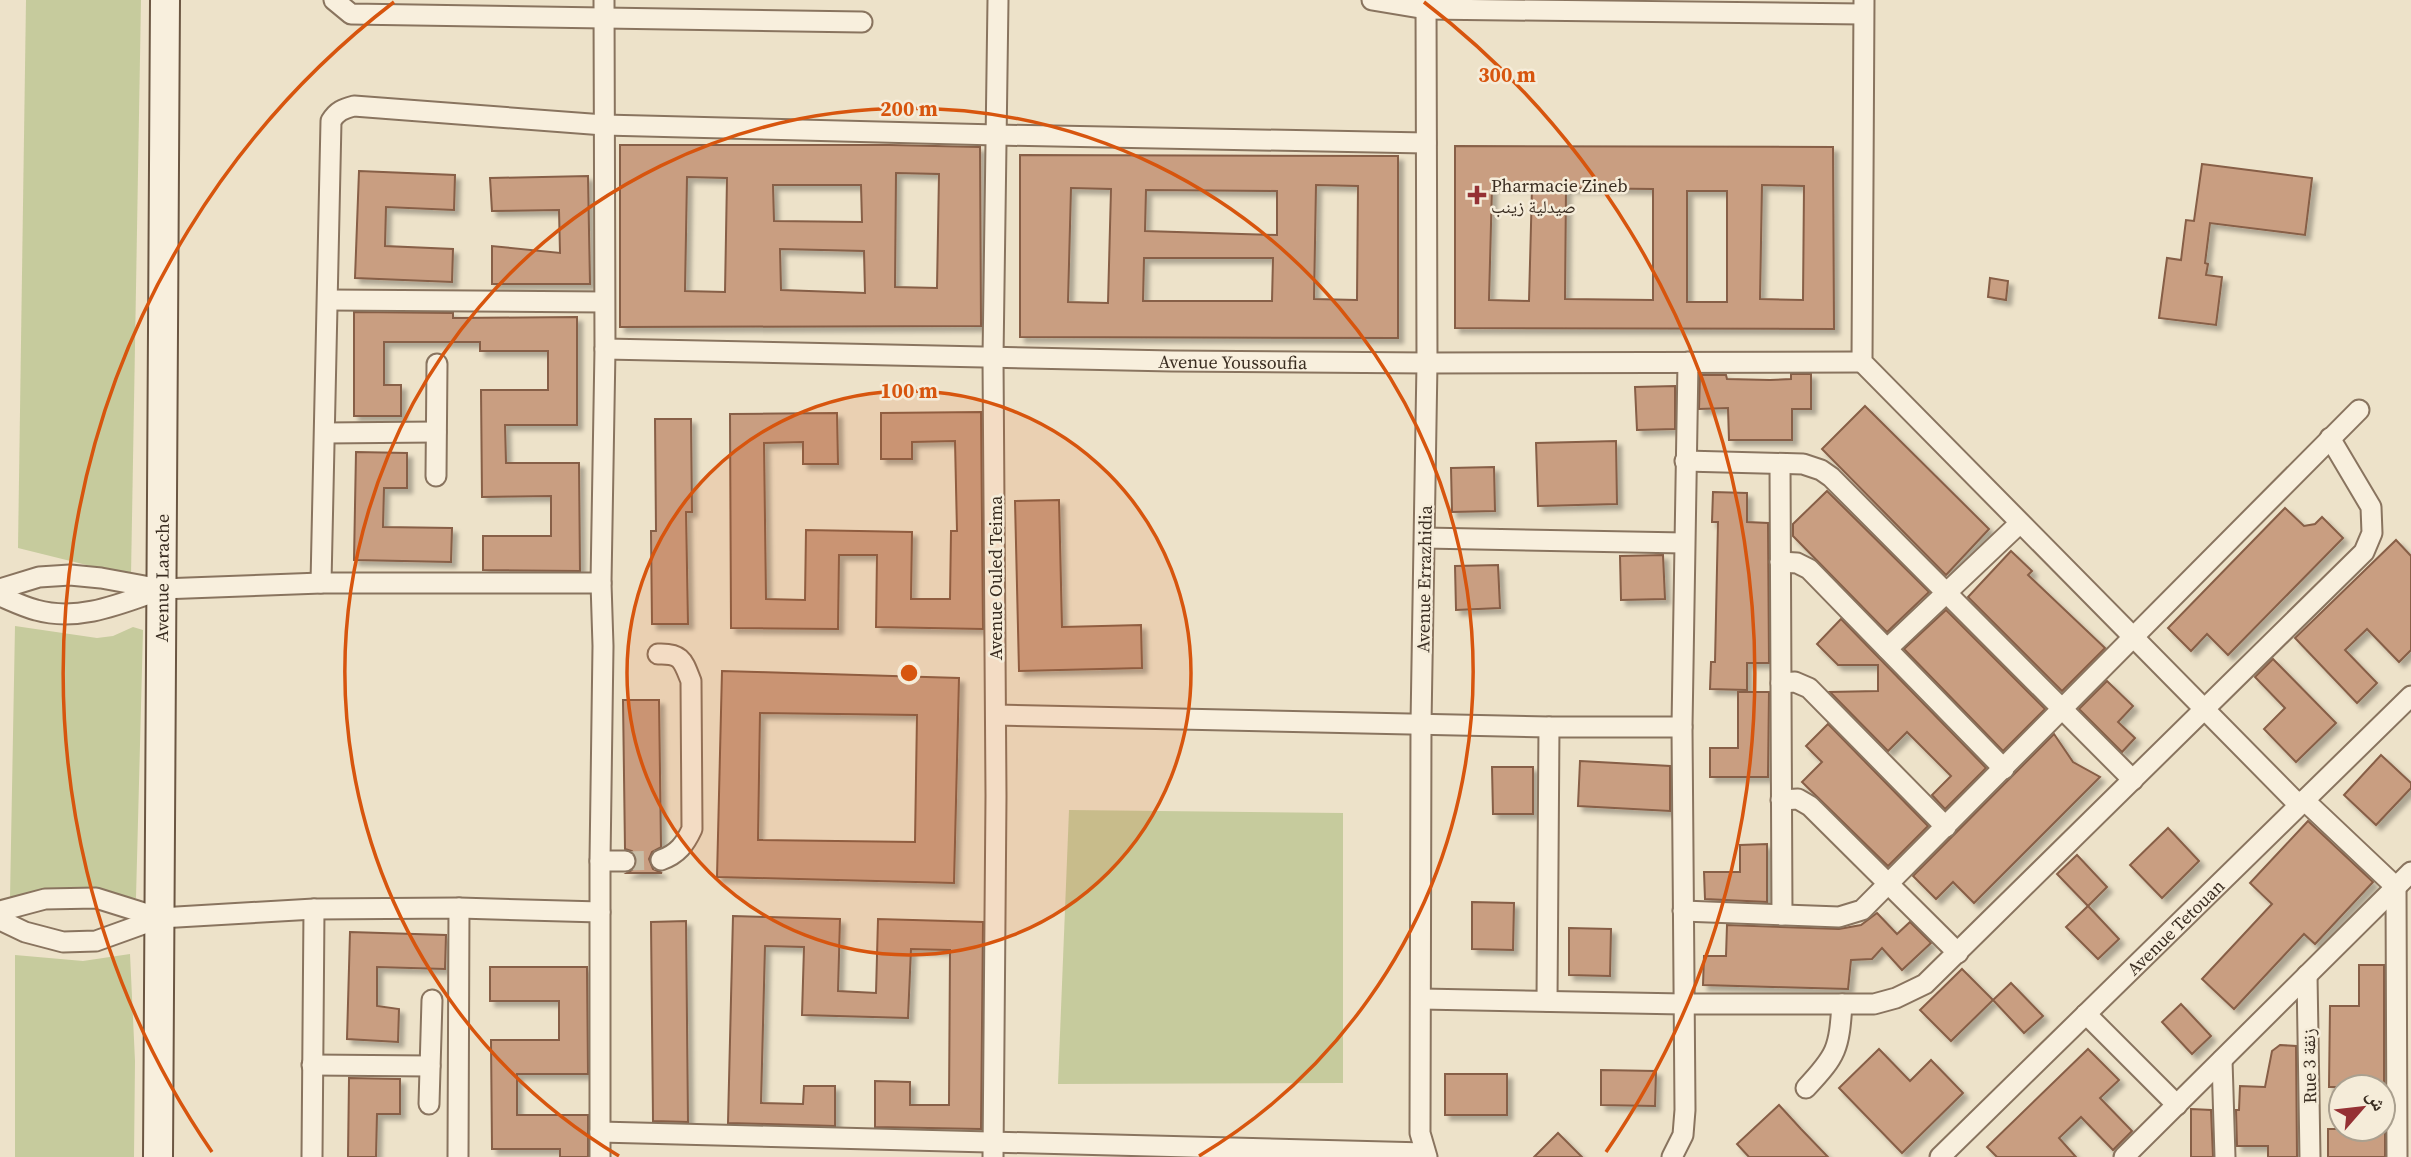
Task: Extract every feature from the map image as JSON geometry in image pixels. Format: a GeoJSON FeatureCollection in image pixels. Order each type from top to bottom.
{"type":"FeatureCollection","features":[{"type":"Feature","properties":{"kind":"main road","name":"Avenue Larache"},"geometry":{"type":"LineString","coordinates":[[158,1157],[165,0]]}},
{"type":"Feature","properties":{"kind":"street"},"geometry":{"type":"LineString","coordinates":[[334,0],[351,14],[604,9],[862,22]]}},
{"type":"Feature","properties":{"kind":"street","name":"Avenue Ouled Teima"},"geometry":{"type":"LineString","coordinates":[[993,1150],[996,715],[993,359],[998,0]]}},
{"type":"Feature","properties":{"kind":"street"},"geometry":{"type":"LineString","coordinates":[[1372,0],[1426,5],[1864,7],[1862,362],[2204,710],[2396,887],[2397,1157]]}},
{"type":"Feature","properties":{"kind":"street","name":"Avenue Errazhidia"},"geometry":{"type":"LineString","coordinates":[[1426,5],[1427,363],[1421,724],[1420,1133],[1426,1155]]}},
{"type":"Feature","properties":{"kind":"street"},"geometry":{"type":"LineString","coordinates":[[600,1157],[603,646],[601,583],[605,349],[604,9]]}},
{"type":"Feature","properties":{"kind":"street"},"geometry":{"type":"LineString","coordinates":[[321,583],[331,121],[335,113],[354,106],[604,125],[1426,143]]}},
{"type":"Feature","properties":{"kind":"street"},"geometry":{"type":"LineString","coordinates":[[328,300],[604,302]]}},
{"type":"Feature","properties":{"kind":"street","name":"Avenue Youssoufia"},"geometry":{"type":"LineString","coordinates":[[605,349],[993,359],[1427,363],[1862,362]]}},
{"type":"Feature","properties":{"kind":"street"},"geometry":{"type":"LineString","coordinates":[[1680,1153],[1685,1122],[1682,727],[1688,362]]}},
{"type":"Feature","properties":{"kind":"street"},"geometry":{"type":"LineString","coordinates":[[436,476],[437,364]]}},
{"type":"Feature","properties":{"kind":"street"},"geometry":{"type":"LineString","coordinates":[[1683,911],[1847,916],[1862,910],[2359,410]]}},
{"type":"Feature","properties":{"kind":"street"},"geometry":{"type":"LineString","coordinates":[[325,433],[436,432]]}},
{"type":"Feature","properties":{"kind":"street"},"geometry":{"type":"LineString","coordinates":[[1421,999],[1874,1004],[1911,992],[1936,976],[2364,552],[2373,524],[2371,507],[2330,438]]}},
{"type":"Feature","properties":{"kind":"street"},"geometry":{"type":"LineString","coordinates":[[1685,461],[1812,467],[1831,477],[2133,780]]}},
{"type":"Feature","properties":{"kind":"street"},"geometry":{"type":"LineString","coordinates":[[1780,464],[1782,915]]}},
{"type":"Feature","properties":{"kind":"street"},"geometry":{"type":"LineString","coordinates":[[1887,649],[2020,523]]}},
{"type":"Feature","properties":{"kind":"street"},"geometry":{"type":"LineString","coordinates":[[1425,538],[1684,543]]}},
{"type":"Feature","properties":{"kind":"street"},"geometry":{"type":"LineString","coordinates":[[1780,562],[1797,563],[1809,569],[2004,769]]}},
{"type":"Feature","properties":{"kind":"street"},"geometry":{"type":"LineString","coordinates":[[0,589],[39,576],[70,575],[161,589],[321,583],[601,583]]}},
{"type":"Feature","properties":{"kind":"street"},"geometry":{"type":"LineString","coordinates":[[0,596],[37,611],[74,615],[105,609],[161,589]]}},
{"type":"Feature","properties":{"kind":"street"},"geometry":{"type":"LineString","coordinates":[[658,654],[673,653],[683,661],[691,681],[692,829],[684,845],[673,856],[661,860]]}},
{"type":"Feature","properties":{"kind":"street"},"geometry":{"type":"LineString","coordinates":[[1781,683],[1796,682],[1809,688],[1946,827]]}},
{"type":"Feature","properties":{"kind":"street","name":"Avenue Tetouan"},"geometry":{"type":"LineString","coordinates":[[1940,1157],[2411,695]]}},
{"type":"Feature","properties":{"kind":"street"},"geometry":{"type":"LineString","coordinates":[[996,715],[1549,727],[1682,727]]}},
{"type":"Feature","properties":{"kind":"street"},"geometry":{"type":"LineString","coordinates":[[1547,1001],[1549,727]]}},
{"type":"Feature","properties":{"kind":"street"},"geometry":{"type":"LineString","coordinates":[[1781,800],[1797,799],[1810,806],[1958,953]]}},
{"type":"Feature","properties":{"kind":"street"},"geometry":{"type":"LineString","coordinates":[[600,861],[625,861]]}},
{"type":"Feature","properties":{"kind":"street"},"geometry":{"type":"LineString","coordinates":[[2124,1157],[2139,1150],[2177,1105],[2411,872]]}},
{"type":"Feature","properties":{"kind":"street"},"geometry":{"type":"LineString","coordinates":[[0,911],[46,899],[96,898],[160,918]]}},
{"type":"Feature","properties":{"kind":"street"},"geometry":{"type":"LineString","coordinates":[[0,920],[25,932],[63,942],[96,941],[160,918],[314,909],[459,908],[600,912]]}},
{"type":"Feature","properties":{"kind":"street"},"geometry":{"type":"LineString","coordinates":[[458,1157],[459,908]]}},
{"type":"Feature","properties":{"kind":"street"},"geometry":{"type":"LineString","coordinates":[[312,1157],[314,909]]}},
{"type":"Feature","properties":{"kind":"street","name":"Rue 3 زنقة"},"geometry":{"type":"LineString","coordinates":[[2307,975],[2310,1157]]}},
{"type":"Feature","properties":{"kind":"street"},"geometry":{"type":"LineString","coordinates":[[429,1104],[432,1000]]}},
{"type":"Feature","properties":{"kind":"street"},"geometry":{"type":"LineString","coordinates":[[1806,1088],[1827,1065],[1838,1047],[1842,1004]]}},
{"type":"Feature","properties":{"kind":"street"},"geometry":{"type":"LineString","coordinates":[[2087,1014],[2177,1105]]}},
{"type":"Feature","properties":{"kind":"street"},"geometry":{"type":"LineString","coordinates":[[2222,1060],[2225,1157]]}},
{"type":"Feature","properties":{"kind":"street"},"geometry":{"type":"LineString","coordinates":[[312,1065],[430,1066]]}},
{"type":"Feature","properties":{"kind":"street"},"geometry":{"type":"LineString","coordinates":[[600,1132],[993,1150],[1426,1155]]}},
{"type":"Feature","properties":{"kind":"green space"},"geometry":{"type":"Polygon","coordinates":[[[26,0],[141,0],[131,576],[18,548],[26,0]]]}},
{"type":"Feature","properties":{"kind":"green space"},"geometry":{"type":"Polygon","coordinates":[[[15,626],[97,638],[113,636],[133,627],[143,630],[136,898],[72,892],[10,898],[15,626]]]}},
{"type":"Feature","properties":{"kind":"green space"},"geometry":{"type":"Polygon","coordinates":[[[1069,810],[1343,813],[1343,1083],[1058,1084],[1069,810]]]}},
{"type":"Feature","properties":{"kind":"green space"},"geometry":{"type":"Polygon","coordinates":[[[130,954],[135,1061],[134,1157],[15,1157],[15,955],[83,961],[130,954]]]}},
{"type":"Feature","properties":{"kind":"building"},"geometry":{"type":"Polygon","coordinates":[[[620,145],[980,147],[981,326],[620,327],[620,145]],[[896,173],[895,287],[937,288],[939,174],[896,173]],[[687,177],[685,291],[725,292],[727,178],[687,177]],[[773,185],[774,221],[862,222],[861,185],[773,185]],[[780,249],[781,290],[865,293],[864,251],[780,249]]]}},
{"type":"Feature","properties":{"kind":"building"},"geometry":{"type":"Polygon","coordinates":[[[1455,146],[1833,147],[1834,329],[1455,328],[1455,146]],[[1762,185],[1760,299],[1803,300],[1804,186],[1762,185]],[[1492,186],[1489,300],[1529,301],[1532,187],[1492,186]],[[1566,188],[1565,299],[1653,300],[1653,189],[1566,188]],[[1687,191],[1687,302],[1727,302],[1727,191],[1687,191]]]}},
{"type":"Feature","properties":{"kind":"building"},"geometry":{"type":"Polygon","coordinates":[[[1020,155],[1398,156],[1398,338],[1020,337],[1020,155]],[[1316,185],[1314,299],[1357,300],[1358,186],[1316,185]],[[1071,188],[1068,302],[1108,303],[1111,189],[1071,188]],[[1146,190],[1145,231],[1277,235],[1277,191],[1146,190]],[[1144,258],[1143,301],[1272,301],[1273,258],[1144,258]]]}},
{"type":"Feature","properties":{"kind":"building"},"geometry":{"type":"Polygon","coordinates":[[[2202,164],[2312,178],[2305,235],[2210,223],[2206,275],[2222,277],[2216,325],[2159,318],[2167,258],[2181,260],[2186,220],[2194,221],[2202,164]]]}},
{"type":"Feature","properties":{"kind":"building"},"geometry":{"type":"Polygon","coordinates":[[[359,171],[455,175],[454,210],[386,207],[385,246],[453,249],[452,282],[355,278],[359,171]]]}},
{"type":"Feature","properties":{"kind":"building"},"geometry":{"type":"Polygon","coordinates":[[[588,176],[590,284],[492,284],[492,246],[560,253],[559,210],[492,211],[490,178],[588,176]]]}},
{"type":"Feature","properties":{"kind":"building"},"geometry":{"type":"Polygon","coordinates":[[[1990,278],[2008,281],[2006,300],[1988,297],[1990,278]]]}},
{"type":"Feature","properties":{"kind":"building"},"geometry":{"type":"Polygon","coordinates":[[[354,312],[453,313],[453,318],[577,317],[577,425],[505,425],[506,463],[579,463],[580,571],[483,570],[483,536],[551,536],[551,496],[482,497],[481,390],[548,390],[548,351],[480,351],[480,342],[384,342],[384,385],[401,385],[401,416],[354,416],[354,312]]]}},
{"type":"Feature","properties":{"kind":"building"},"geometry":{"type":"Polygon","coordinates":[[[1791,374],[1811,374],[1811,409],[1792,409],[1792,440],[1729,440],[1728,408],[1699,409],[1700,375],[1770,380],[1791,379],[1791,374]]]}},
{"type":"Feature","properties":{"kind":"building"},"geometry":{"type":"Polygon","coordinates":[[[1675,386],[1675,429],[1637,430],[1635,387],[1675,386]]]}},
{"type":"Feature","properties":{"kind":"building"},"geometry":{"type":"Polygon","coordinates":[[[1865,406],[1989,529],[1946,575],[1822,449],[1865,406]]]}},
{"type":"Feature","properties":{"kind":"building"},"geometry":{"type":"Polygon","coordinates":[[[981,412],[983,629],[876,627],[877,555],[839,555],[838,629],[731,628],[730,414],[837,413],[838,464],[803,464],[803,442],[764,443],[766,599],[805,600],[806,530],[912,532],[911,599],[950,599],[951,531],[957,531],[955,441],[912,442],[912,459],[881,459],[881,413],[981,412]]]}},
{"type":"Feature","properties":{"kind":"building"},"geometry":{"type":"Polygon","coordinates":[[[655,419],[691,419],[692,512],[686,512],[688,624],[652,624],[651,531],[656,531],[655,419]]]}},
{"type":"Feature","properties":{"kind":"building"},"geometry":{"type":"Polygon","coordinates":[[[1616,441],[1617,504],[1538,506],[1536,443],[1616,441]]]}},
{"type":"Feature","properties":{"kind":"building"},"geometry":{"type":"Polygon","coordinates":[[[356,452],[407,453],[407,488],[384,488],[383,527],[452,528],[451,562],[354,560],[356,452]]]}},
{"type":"Feature","properties":{"kind":"building"},"geometry":{"type":"Polygon","coordinates":[[[1494,467],[1495,511],[1452,512],[1451,468],[1494,467]]]}},
{"type":"Feature","properties":{"kind":"building"},"geometry":{"type":"Polygon","coordinates":[[[1827,491],[1929,592],[1887,632],[1793,536],[1793,524],[1827,491]]]}},
{"type":"Feature","properties":{"kind":"building"},"geometry":{"type":"Polygon","coordinates":[[[1713,492],[1747,493],[1747,522],[1768,523],[1769,663],[1747,663],[1747,690],[1710,689],[1711,662],[1715,662],[1718,522],[1712,522],[1713,492]]]}},
{"type":"Feature","properties":{"kind":"building"},"geometry":{"type":"Polygon","coordinates":[[[1059,500],[1062,627],[1141,625],[1142,668],[1019,671],[1015,501],[1059,500]]]}},
{"type":"Feature","properties":{"kind":"building"},"geometry":{"type":"Polygon","coordinates":[[[2285,508],[2304,526],[2315,524],[2322,517],[2343,538],[2228,655],[2207,634],[2191,651],[2168,628],[2285,508]]]}},
{"type":"Feature","properties":{"kind":"building"},"geometry":{"type":"Polygon","coordinates":[[[2396,540],[2411,556],[2411,650],[2399,662],[2367,629],[2345,650],[2377,683],[2357,703],[2295,638],[2396,540]]]}},
{"type":"Feature","properties":{"kind":"building"},"geometry":{"type":"Polygon","coordinates":[[[2011,551],[2032,571],[2028,575],[2105,648],[2062,691],[1968,597],[2011,551]]]}},
{"type":"Feature","properties":{"kind":"building"},"geometry":{"type":"Polygon","coordinates":[[[1663,555],[1665,599],[1621,600],[1620,556],[1663,555]]]}},
{"type":"Feature","properties":{"kind":"building"},"geometry":{"type":"Polygon","coordinates":[[[1498,565],[1500,608],[1456,610],[1455,566],[1498,565]]]}},
{"type":"Feature","properties":{"kind":"building"},"geometry":{"type":"Polygon","coordinates":[[[1946,610],[2045,709],[2003,751],[1904,649],[1946,610]]]}},
{"type":"Feature","properties":{"kind":"building"},"geometry":{"type":"Polygon","coordinates":[[[1841,619],[1986,768],[1945,809],[1932,795],[1951,776],[1907,732],[1888,751],[1830,692],[1878,691],[1878,665],[1838,665],[1817,644],[1841,619]]]}},
{"type":"Feature","properties":{"kind":"building"},"geometry":{"type":"Polygon","coordinates":[[[2273,659],[2336,723],[2296,762],[2264,729],[2285,708],[2255,677],[2273,659]]]}},
{"type":"Feature","properties":{"kind":"building"},"geometry":{"type":"Polygon","coordinates":[[[722,671],[959,678],[954,883],[717,877],[722,671]],[[760,713],[758,840],[915,842],[917,715],[760,713]]]}},
{"type":"Feature","properties":{"kind":"building"},"geometry":{"type":"Polygon","coordinates":[[[2107,681],[2133,706],[2118,722],[2135,738],[2122,752],[2079,709],[2107,681]]]}},
{"type":"Feature","properties":{"kind":"building"},"geometry":{"type":"Polygon","coordinates":[[[1738,692],[1769,692],[1768,777],[1710,777],[1710,748],[1738,748],[1738,692]]]}},
{"type":"Feature","properties":{"kind":"building"},"geometry":{"type":"Polygon","coordinates":[[[623,700],[659,700],[661,847],[652,852],[649,859],[653,869],[662,873],[627,873],[635,868],[637,860],[632,851],[625,849],[623,700]]]}},
{"type":"Feature","properties":{"kind":"building"},"geometry":{"type":"Polygon","coordinates":[[[1828,724],[1928,826],[1888,866],[1802,782],[1822,762],[1806,746],[1828,724]]]}},
{"type":"Feature","properties":{"kind":"building"},"geometry":{"type":"Polygon","coordinates":[[[2054,734],[2073,762],[2100,777],[1974,903],[1953,882],[1936,899],[1913,876],[2054,734]]]}},
{"type":"Feature","properties":{"kind":"building"},"geometry":{"type":"Polygon","coordinates":[[[2381,755],[2411,783],[2411,788],[2376,825],[2344,795],[2381,755]]]}},
{"type":"Feature","properties":{"kind":"building"},"geometry":{"type":"Polygon","coordinates":[[[1580,761],[1670,766],[1670,811],[1578,806],[1580,761]]]}},
{"type":"Feature","properties":{"kind":"building"},"geometry":{"type":"Polygon","coordinates":[[[1492,767],[1533,767],[1533,814],[1493,814],[1492,767]]]}},
{"type":"Feature","properties":{"kind":"building"},"geometry":{"type":"Polygon","coordinates":[[[2308,821],[2373,882],[2315,944],[2304,934],[2234,1009],[2202,979],[2272,904],[2250,883],[2308,821]]]}},
{"type":"Feature","properties":{"kind":"building"},"geometry":{"type":"Polygon","coordinates":[[[2168,828],[2199,861],[2162,898],[2130,865],[2168,828]]]}},
{"type":"Feature","properties":{"kind":"building"},"geometry":{"type":"Polygon","coordinates":[[[1767,844],[1767,902],[1705,899],[1704,872],[1740,872],[1740,845],[1767,844]]]}},
{"type":"Feature","properties":{"kind":"building"},"geometry":{"type":"Polygon","coordinates":[[[2077,855],[2107,887],[2088,906],[2057,874],[2077,855]]]}},
{"type":"Feature","properties":{"kind":"building"},"geometry":{"type":"Polygon","coordinates":[[[1472,902],[1514,903],[1513,950],[1472,949],[1472,902]]]}},
{"type":"Feature","properties":{"kind":"building"},"geometry":{"type":"Polygon","coordinates":[[[2088,906],[2119,939],[2098,959],[2066,927],[2088,906]]]}},
{"type":"Feature","properties":{"kind":"building"},"geometry":{"type":"Polygon","coordinates":[[[1877,913],[1897,934],[1910,922],[1931,943],[1902,970],[1882,948],[1872,959],[1851,960],[1848,989],[1703,985],[1704,956],[1726,956],[1727,925],[1839,929],[1861,925],[1877,913]]]}},
{"type":"Feature","properties":{"kind":"building"},"geometry":{"type":"Polygon","coordinates":[[[733,916],[840,919],[838,991],[876,993],[878,919],[983,922],[981,1129],[875,1127],[875,1081],[910,1082],[910,1105],[949,1105],[950,950],[911,949],[908,1018],[802,1015],[804,947],[765,946],[761,1103],[803,1104],[804,1086],[835,1086],[835,1126],[728,1123],[733,916]]]}},
{"type":"Feature","properties":{"kind":"building"},"geometry":{"type":"Polygon","coordinates":[[[686,921],[688,1122],[653,1121],[651,922],[686,921]]]}},
{"type":"Feature","properties":{"kind":"building"},"geometry":{"type":"Polygon","coordinates":[[[1569,928],[1611,929],[1610,976],[1569,975],[1569,928]]]}},
{"type":"Feature","properties":{"kind":"building"},"geometry":{"type":"Polygon","coordinates":[[[350,932],[446,935],[445,969],[377,967],[377,1006],[399,1009],[398,1042],[347,1039],[350,932]]]}},
{"type":"Feature","properties":{"kind":"building"},"geometry":{"type":"Polygon","coordinates":[[[2359,965],[2384,965],[2384,1073],[2329,1073],[2330,1006],[2359,1006],[2359,965]]]}},
{"type":"Feature","properties":{"kind":"building"},"geometry":{"type":"Polygon","coordinates":[[[490,967],[587,967],[588,1074],[517,1074],[517,1115],[588,1115],[588,1157],[560,1157],[560,1149],[492,1149],[491,1040],[559,1040],[559,1001],[490,1001],[490,967]]]}},
{"type":"Feature","properties":{"kind":"building"},"geometry":{"type":"Polygon","coordinates":[[[1962,969],[1993,1000],[1951,1041],[1920,1010],[1962,969]]]}},
{"type":"Feature","properties":{"kind":"building"},"geometry":{"type":"Polygon","coordinates":[[[2011,983],[2043,1016],[2024,1033],[1993,1000],[2011,983]]]}},
{"type":"Feature","properties":{"kind":"building"},"geometry":{"type":"Polygon","coordinates":[[[2181,1004],[2211,1036],[2192,1054],[2162,1022],[2181,1004]]]}},
{"type":"Feature","properties":{"kind":"building"},"geometry":{"type":"Polygon","coordinates":[[[2280,1045],[2296,1046],[2297,1157],[2268,1157],[2268,1146],[2237,1146],[2236,1110],[2239,1110],[2240,1086],[2265,1087],[2272,1051],[2280,1045]]]}},
{"type":"Feature","properties":{"kind":"building"},"geometry":{"type":"Polygon","coordinates":[[[1879,1049],[1910,1081],[1931,1060],[1963,1093],[1902,1153],[1839,1088],[1879,1049]]]}},
{"type":"Feature","properties":{"kind":"building"},"geometry":{"type":"Polygon","coordinates":[[[2088,1049],[2119,1080],[2100,1098],[2132,1131],[2113,1150],[2081,1117],[2059,1138],[2076,1157],[1997,1157],[1987,1147],[2088,1049]]]}},
{"type":"Feature","properties":{"kind":"building"},"geometry":{"type":"Polygon","coordinates":[[[1601,1070],[1656,1071],[1655,1106],[1601,1105],[1601,1070]]]}},
{"type":"Feature","properties":{"kind":"building"},"geometry":{"type":"Polygon","coordinates":[[[1445,1074],[1507,1074],[1507,1115],[1445,1115],[1445,1074]]]}},
{"type":"Feature","properties":{"kind":"building"},"geometry":{"type":"Polygon","coordinates":[[[349,1078],[400,1079],[400,1114],[377,1114],[376,1157],[348,1157],[349,1078]]]}},
{"type":"Feature","properties":{"kind":"building"},"geometry":{"type":"Polygon","coordinates":[[[1779,1105],[1828,1157],[1749,1157],[1737,1144],[1779,1105]]]}},
{"type":"Feature","properties":{"kind":"building"},"geometry":{"type":"Polygon","coordinates":[[[2191,1109],[2211,1110],[2213,1157],[2191,1157],[2191,1109]]]}},
{"type":"Feature","properties":{"kind":"building"},"geometry":{"type":"Polygon","coordinates":[[[1558,1133],[1582,1157],[1534,1157],[1558,1133]]]}},
{"type":"Feature","properties":{"kind":"building"},"geometry":{"type":"Polygon","coordinates":[[[2328,1143],[2385,1143],[2385,1157],[2328,1157],[2328,1143]]]}},
{"type":"Feature","properties":{"kind":"tunnel"},"geometry":{"type":"LineString","coordinates":[[625,861],[661,860]]}},
{"type":"Feature","properties":{"kind":"place","name":"Pharmacie Zineb صيدلية زينب"},"geometry":{"type":"Point","coordinates":[1477,195]}}]}
